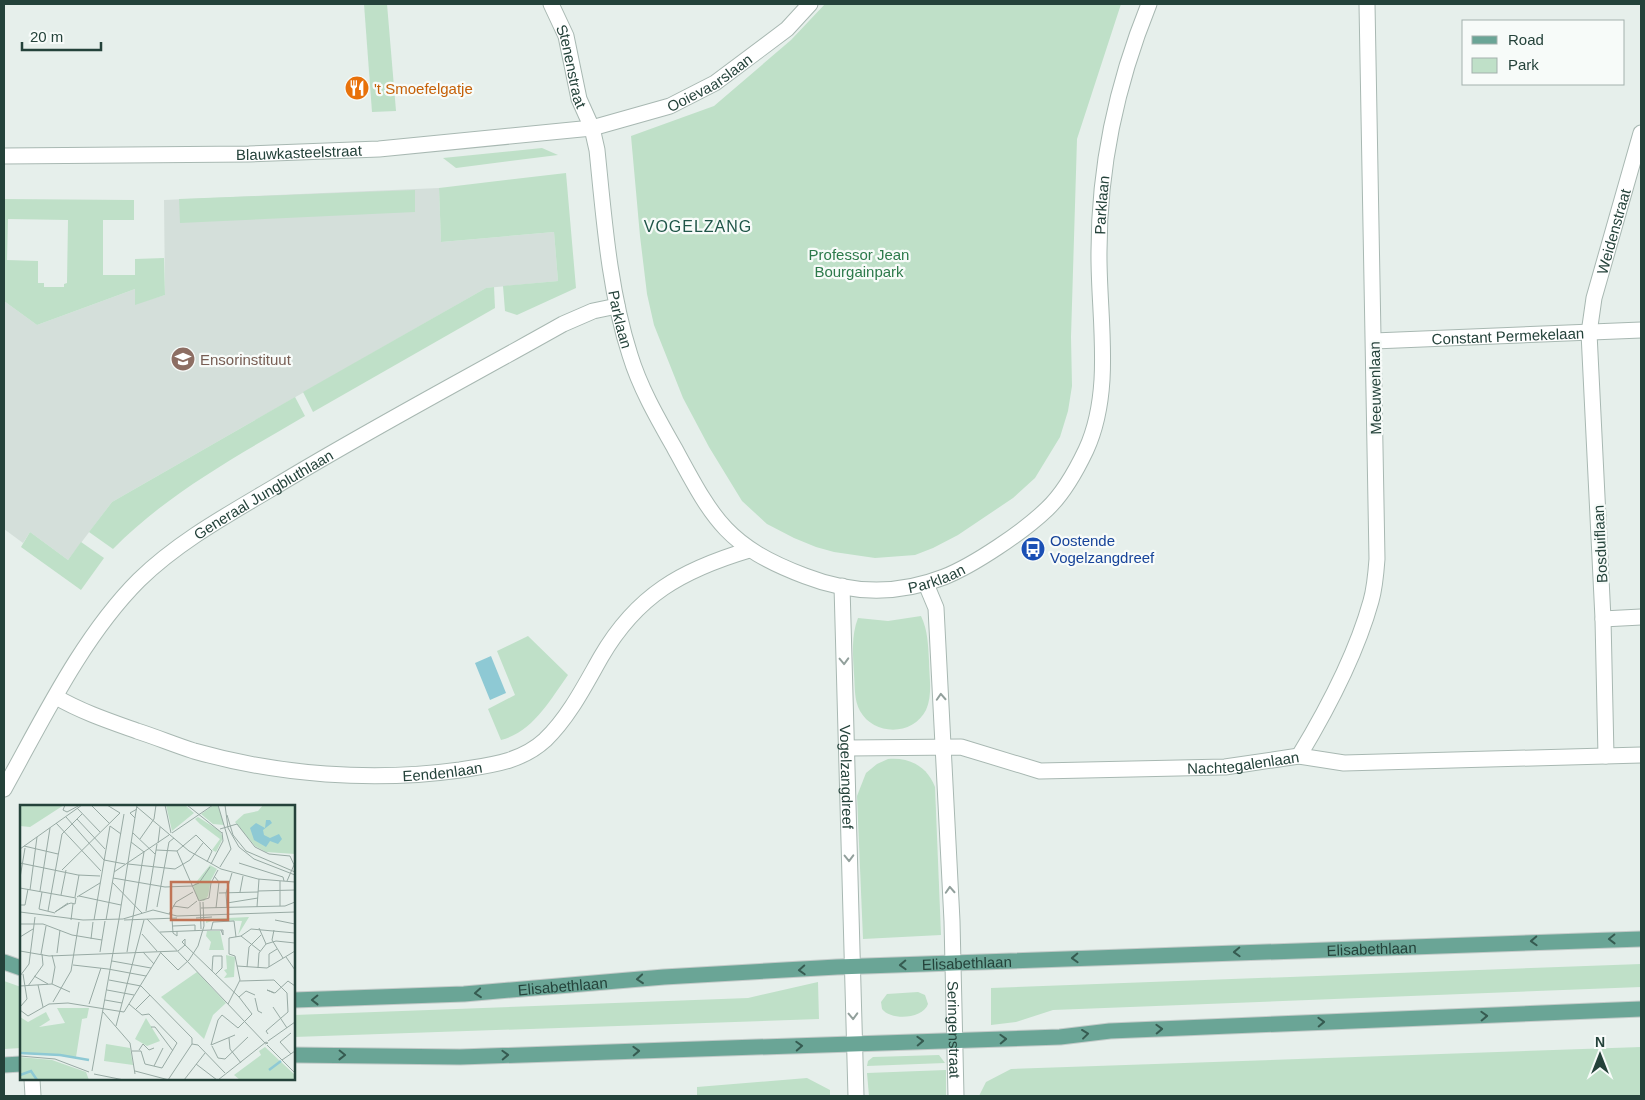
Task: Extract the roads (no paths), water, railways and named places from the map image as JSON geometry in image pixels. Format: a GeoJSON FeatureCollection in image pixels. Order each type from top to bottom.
{"type":"FeatureCollection","features":[{"type":"Feature","properties":{"kind":"main road","name":"Elisabethlaan"},"geometry":{"type":"LineString","coordinates":[[295,1000],[464,994],[664,977],[850,967],[1641,939]]}},
{"type":"Feature","properties":{"kind":"main road"},"geometry":{"type":"LineString","coordinates":[[4,962],[20,968]]}},
{"type":"Feature","properties":{"kind":"main road"},"geometry":{"type":"LineString","coordinates":[[295,1055],[460,1057],[1060,1037],[1110,1031],[1641,1009]]}},
{"type":"Feature","properties":{"kind":"main road"},"geometry":{"type":"LineString","coordinates":[[4,1065],[20,1064]]}},
{"type":"Feature","properties":{"kind":"street","name":"Stenenstraat"},"geometry":{"type":"LineString","coordinates":[[552,4],[566,36],[579,99],[592,128]]}},
{"type":"Feature","properties":{"kind":"street","name":"Ooievaarslaan"},"geometry":{"type":"LineString","coordinates":[[592,128],[670,106],[715,83],[787,29],[810,4]]}},
{"type":"Feature","properties":{"kind":"street","name":"Parklaan"},"geometry":{"type":"LineString","coordinates":[[592,128],[597,150],[617,306],[631,358],[655,412],[712,515],[728,534],[749,550],[788,570],[820,582],[842,586],[877,592],[904,590],[951,574],[995,548],[1046,511],[1073,475],[1087,447],[1098,416],[1102,372],[1099,251],[1100,196],[1112,116],[1135,38],[1149,4]]}},
{"type":"Feature","properties":{"kind":"street","name":"Meeuwenlaan"},"geometry":{"type":"LineString","coordinates":[[1299,756],[1318,725],[1355,648],[1372,599],[1378,559],[1367,4]]}},
{"type":"Feature","properties":{"kind":"street","name":"Blauwkasteelstraat"},"geometry":{"type":"LineString","coordinates":[[4,156],[249,154],[379,149],[592,128]]}},
{"type":"Feature","properties":{"kind":"street","name":"Weidenstraat"},"geometry":{"type":"LineString","coordinates":[[1589,333],[1594,298],[1641,133]]}},
{"type":"Feature","properties":{"kind":"street","name":"Generaal Jungbluthlaan"},"geometry":{"type":"LineString","coordinates":[[4,789],[56,696],[102,622],[139,580],[188,538],[315,463],[563,324],[593,311],[617,306]]}},
{"type":"Feature","properties":{"kind":"street","name":"Constant Permekelaan"},"geometry":{"type":"LineString","coordinates":[[1374,341],[1641,330]]}},
{"type":"Feature","properties":{"kind":"street","name":"Bosduiflaan"},"geometry":{"type":"LineString","coordinates":[[1589,333],[1603,619],[1606,756]]}},
{"type":"Feature","properties":{"kind":"street","name":"Eendenlaan"},"geometry":{"type":"LineString","coordinates":[[56,696],[78,710],[194,751],[255,765],[373,776],[427,774],[493,765],[522,756],[545,740],[566,715],[629,616],[651,595],[674,579],[700,567],[749,550]]}},
{"type":"Feature","properties":{"kind":"street"},"geometry":{"type":"LineString","coordinates":[[926,584],[936,608],[944,746],[952,963]]}},
{"type":"Feature","properties":{"kind":"street","name":"Vogelzangdreef"},"geometry":{"type":"LineString","coordinates":[[842,586],[847,748],[850,967]]}},
{"type":"Feature","properties":{"kind":"street"},"geometry":{"type":"LineString","coordinates":[[1603,619],[1641,616]]}},
{"type":"Feature","properties":{"kind":"street","name":"Nachtegalenlaan"},"geometry":{"type":"LineString","coordinates":[[847,748],[961,747],[1040,771],[1225,767],[1299,756],[1344,763],[1641,755]]}},
{"type":"Feature","properties":{"kind":"street","name":"Seringenstraat"},"geometry":{"type":"LineString","coordinates":[[952,963],[956,1096]]}},
{"type":"Feature","properties":{"kind":"street"},"geometry":{"type":"LineString","coordinates":[[850,967],[856,1096]]}},
{"type":"Feature","properties":{"kind":"street"},"geometry":{"type":"LineString","coordinates":[[32,1080],[33,1096]]}},
{"type":"Feature","properties":{"kind":"water"},"geometry":{"type":"Polygon","coordinates":[[[491,656],[506,693],[490,700],[475,663],[491,656]]]}},
{"type":"Feature","properties":{"kind":"place","name":"'t Smoefelgatje"},"geometry":{"type":"Point","coordinates":[357,88]}},
{"type":"Feature","properties":{"kind":"place","name":"Ensorinstituut"},"geometry":{"type":"Point","coordinates":[183,359]}},
{"type":"Feature","properties":{"kind":"place","name":"Oostende Vogelzangdreef"},"geometry":{"type":"Point","coordinates":[1033,549]}},
{"type":"Feature","properties":{"kind":"district","name":"VOGELZANG"},"geometry":{"type":"Point","coordinates":[698,226]}},
{"type":"Feature","properties":{"kind":"park label","name":"Professor Jean Bourgainpark"},"geometry":{"type":"Point","coordinates":[859,262]}}]}
